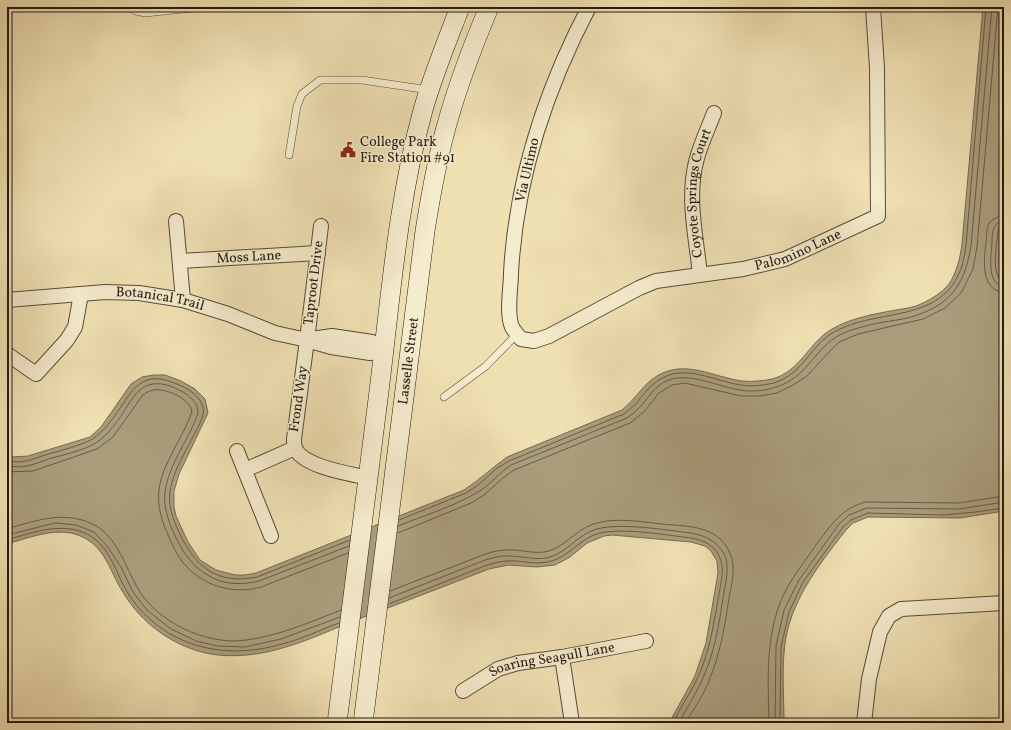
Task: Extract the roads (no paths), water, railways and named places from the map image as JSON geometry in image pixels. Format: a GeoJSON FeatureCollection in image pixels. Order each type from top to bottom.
{"type":"FeatureCollection","features":[{"type":"Feature","properties":{"kind":"main road","name":"Lasselle Street"},"geometry":{"type":"LineString","coordinates":[[337,723],[346,644],[366,505],[401,210],[414,149],[429,90],[460,7]]}},
{"type":"Feature","properties":{"kind":"main road","name":"Lasselle Street"},"geometry":{"type":"LineString","coordinates":[[363,723],[431,192],[449,117],[470,53],[488,7]]}},
{"type":"Feature","properties":{"kind":"main road"},"geometry":{"type":"LineString","coordinates":[[384,351],[393,355],[396,363],[384,468],[384,478],[392,497]]}},
{"type":"Feature","properties":{"kind":"street","name":"Via Ultimo"},"geometry":{"type":"LineString","coordinates":[[519,337],[512,326],[509,310],[512,254],[522,192],[536,136],[545,108],[567,53],[589,7]]}},
{"type":"Feature","properties":{"kind":"street","name":"Palomino Lane"},"geometry":{"type":"LineString","coordinates":[[519,337],[534,341],[549,336],[656,280],[743,269],[785,259],[878,216],[877,68],[873,7]]}},
{"type":"Feature","properties":{"kind":"street","name":"Coyote Springs Court"},"geometry":{"type":"LineString","coordinates":[[700,274],[692,205],[692,183],[696,162],[714,113]]}},
{"type":"Feature","properties":{"kind":"street"},"geometry":{"type":"LineString","coordinates":[[176,221],[183,300]]}},
{"type":"Feature","properties":{"kind":"street","name":"Taproot Drive"},"geometry":{"type":"LineString","coordinates":[[307,340],[321,226]]}},
{"type":"Feature","properties":{"kind":"street","name":"Moss Lane"},"geometry":{"type":"LineString","coordinates":[[180,261],[318,253]]}},
{"type":"Feature","properties":{"kind":"street","name":"Botanical Trail"},"geometry":{"type":"LineString","coordinates":[[7,300],[81,294],[120,292],[139,293],[183,300],[228,314],[275,333],[331,347],[370,353],[384,351]]}},
{"type":"Feature","properties":{"kind":"street"},"geometry":{"type":"LineString","coordinates":[[7,354],[36,374],[67,340],[75,327],[81,294]]}},
{"type":"Feature","properties":{"kind":"street","name":"Frond Way"},"geometry":{"type":"LineString","coordinates":[[307,340],[294,439],[295,448],[300,454],[325,468],[369,478]]}},
{"type":"Feature","properties":{"kind":"street"},"geometry":{"type":"LineString","coordinates":[[244,470],[295,448]]}},
{"type":"Feature","properties":{"kind":"street"},"geometry":{"type":"LineString","coordinates":[[236,451],[271,536]]}},
{"type":"Feature","properties":{"kind":"street"},"geometry":{"type":"LineString","coordinates":[[864,723],[869,679],[880,632],[888,616],[901,609],[1004,603]]}},
{"type":"Feature","properties":{"kind":"street","name":"Soaring Seagull Lane"},"geometry":{"type":"LineString","coordinates":[[463,691],[498,669],[518,662],[562,656],[646,640]]}},
{"type":"Feature","properties":{"kind":"street"},"geometry":{"type":"LineString","coordinates":[[562,656],[572,723]]}},
{"type":"Feature","properties":{"kind":"lane"},"geometry":{"type":"LineString","coordinates":[[130,7],[136,11],[145,13],[202,7]]}},
{"type":"Feature","properties":{"kind":"lane"},"geometry":{"type":"LineString","coordinates":[[289,156],[297,106],[302,94],[320,80],[362,80],[429,90]]}},
{"type":"Feature","properties":{"kind":"lane"},"geometry":{"type":"LineString","coordinates":[[444,397],[486,366],[519,337]]}},
{"type":"Feature","properties":{"kind":"water"},"geometry":{"type":"Polygon","coordinates":[[[983,7],[1004,7],[1004,216],[999,264],[1004,280],[1004,511],[960,518],[868,517],[853,523],[818,567],[795,607],[784,648],[784,723],[669,723],[695,676],[706,643],[718,573],[717,561],[711,551],[705,546],[691,542],[612,535],[604,536],[587,543],[570,557],[555,565],[537,567],[508,565],[489,569],[289,646],[272,651],[236,656],[204,653],[191,649],[154,628],[134,608],[126,597],[101,552],[86,539],[67,532],[58,532],[41,534],[7,544],[7,455],[12,457],[28,456],[90,437],[101,427],[131,384],[142,377],[165,375],[181,381],[195,389],[205,399],[208,413],[179,474],[174,491],[174,507],[176,516],[188,542],[200,560],[216,570],[235,575],[245,575],[256,573],[464,490],[507,457],[622,410],[652,379],[668,371],[689,369],[742,381],[772,379],[790,370],[817,341],[839,325],[879,313],[914,307],[929,300],[942,291],[952,279],[956,270],[962,244],[983,7]]]}},
{"type":"Feature","properties":{"kind":"place","name":"College Park Fire Station #91"},"geometry":{"type":"Point","coordinates":[348,150]}}]}
